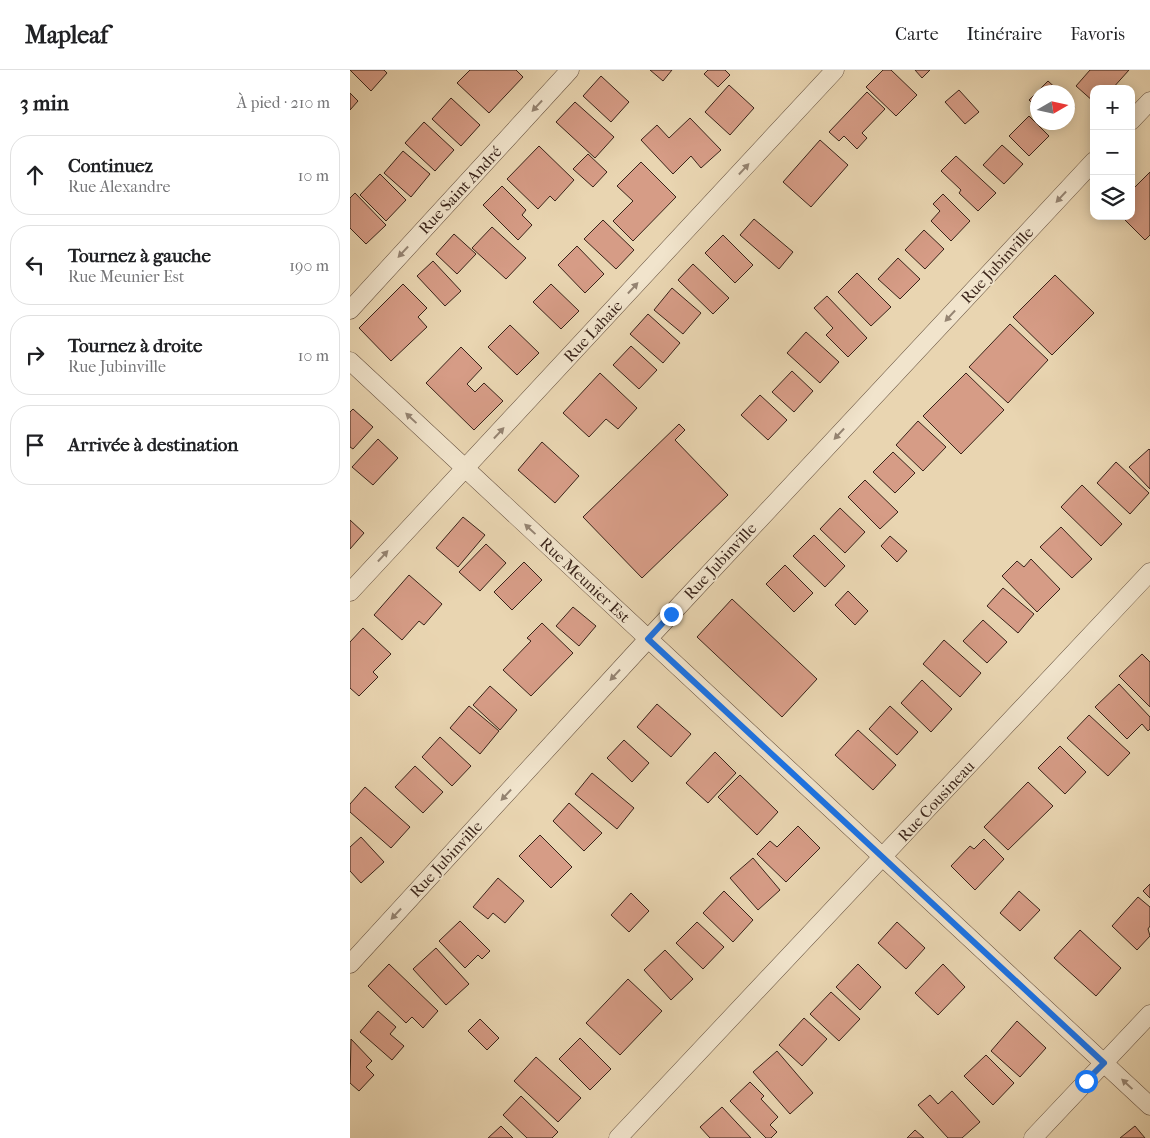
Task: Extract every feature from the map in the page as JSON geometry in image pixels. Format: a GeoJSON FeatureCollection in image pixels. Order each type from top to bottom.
{"type":"FeatureCollection","features":[{"type":"Feature","properties":{"kind":"street","name":"Rue Saint André"},"geometry":{"type":"LineString","coordinates":[[350,310],[570,70]]}},
{"type":"Feature","properties":{"kind":"street","name":"Rue Lahaie"},"geometry":{"type":"LineString","coordinates":[[350,592],[835,70]]}},
{"type":"Feature","properties":{"kind":"street"},"geometry":{"type":"LineString","coordinates":[[1135,117],[1150,101]]}},
{"type":"Feature","properties":{"kind":"street","name":"Rue Jubinville"},"geometry":{"type":"LineString","coordinates":[[350,964],[648,639],[1090,165]]}},
{"type":"Feature","properties":{"kind":"street","name":"Rue Meunier Est"},"geometry":{"type":"LineString","coordinates":[[350,361],[1150,1106]]}},
{"type":"Feature","properties":{"kind":"street","name":"Rue Cousineau"},"geometry":{"type":"LineString","coordinates":[[618,1138],[1150,572]]}},
{"type":"Feature","properties":{"kind":"street"},"geometry":{"type":"LineString","coordinates":[[1033,1138],[1150,1014]]}},
{"type":"Feature","properties":{"kind":"building"},"geometry":{"type":"Polygon","coordinates":[[[350,70],[384,70],[387,73],[371,91],[350,70]]]}},
{"type":"Feature","properties":{"kind":"building"},"geometry":{"type":"Polygon","coordinates":[[[470,70],[516,70],[523,77],[489,113],[457,83],[470,70]]]}},
{"type":"Feature","properties":{"kind":"building"},"geometry":{"type":"Polygon","coordinates":[[[650,70],[672,70],[663,81],[650,70]]]}},
{"type":"Feature","properties":{"kind":"building"},"geometry":{"type":"Polygon","coordinates":[[[708,70],[725,70],[730,75],[718,87],[704,74],[708,70]]]}},
{"type":"Feature","properties":{"kind":"building"},"geometry":{"type":"Polygon","coordinates":[[[883,70],[891,70],[917,95],[896,116],[866,87],[883,70]]]}},
{"type":"Feature","properties":{"kind":"building"},"geometry":{"type":"Polygon","coordinates":[[[915,70],[930,70],[922,78],[915,70]]]}},
{"type":"Feature","properties":{"kind":"building"},"geometry":{"type":"Polygon","coordinates":[[[1090,70],[1129,70],[1116,85],[1090,85],[1090,98],[1076,86],[1090,70]]]}},
{"type":"Feature","properties":{"kind":"building"},"geometry":{"type":"Polygon","coordinates":[[[601,76],[629,102],[611,122],[583,96],[601,76]]]}},
{"type":"Feature","properties":{"kind":"building"},"geometry":{"type":"Polygon","coordinates":[[[1048,81],[1052,85],[1044,85],[1048,81]]]}},
{"type":"Feature","properties":{"kind":"building"},"geometry":{"type":"Polygon","coordinates":[[[729,85],[754,108],[730,135],[705,112],[729,85]]]}},
{"type":"Feature","properties":{"kind":"building"},"geometry":{"type":"Polygon","coordinates":[[[959,90],[979,112],[965,124],[945,102],[959,90]]]}},
{"type":"Feature","properties":{"kind":"building"},"geometry":{"type":"Polygon","coordinates":[[[867,92],[885,109],[862,133],[867,138],[857,149],[844,136],[839,141],[829,132],[867,92]]]}},
{"type":"Feature","properties":{"kind":"building"},"geometry":{"type":"Polygon","coordinates":[[[350,93],[358,101],[350,110],[350,93]]]}},
{"type":"Feature","properties":{"kind":"building"},"geometry":{"type":"Polygon","coordinates":[[[451,98],[480,125],[461,146],[432,119],[451,98]]]}},
{"type":"Feature","properties":{"kind":"building"},"geometry":{"type":"Polygon","coordinates":[[[575,102],[614,137],[595,158],[556,122],[575,102]]]}},
{"type":"Feature","properties":{"kind":"building"},"geometry":{"type":"Polygon","coordinates":[[[1029,116],[1030,130],[1043,130],[1049,136],[1029,156],[1009,136],[1029,116]]]}},
{"type":"Feature","properties":{"kind":"building"},"geometry":{"type":"Polygon","coordinates":[[[690,118],[721,150],[701,168],[691,156],[673,174],[641,140],[657,125],[669,138],[690,118]]]}},
{"type":"Feature","properties":{"kind":"building"},"geometry":{"type":"Polygon","coordinates":[[[424,122],[454,150],[435,171],[405,143],[424,122]]]}},
{"type":"Feature","properties":{"kind":"building"},"geometry":{"type":"Polygon","coordinates":[[[820,140],[848,165],[811,207],[783,182],[820,140]]]}},
{"type":"Feature","properties":{"kind":"building"},"geometry":{"type":"Polygon","coordinates":[[[1002,145],[1023,164],[1004,184],[983,165],[1002,145]]]}},
{"type":"Feature","properties":{"kind":"building"},"geometry":{"type":"Polygon","coordinates":[[[539,146],[574,180],[555,201],[550,196],[538,209],[507,179],[539,146]]]}},
{"type":"Feature","properties":{"kind":"building"},"geometry":{"type":"Polygon","coordinates":[[[403,151],[430,174],[411,197],[384,173],[403,151]]]}},
{"type":"Feature","properties":{"kind":"building"},"geometry":{"type":"Polygon","coordinates":[[[588,154],[607,172],[593,187],[573,169],[588,154]]]}},
{"type":"Feature","properties":{"kind":"building"},"geometry":{"type":"Polygon","coordinates":[[[956,156],[996,193],[978,211],[959,193],[961,190],[941,171],[956,156]]]}},
{"type":"Feature","properties":{"kind":"building"},"geometry":{"type":"Polygon","coordinates":[[[641,162],[676,197],[633,241],[613,221],[633,201],[617,186],[641,162]]]}},
{"type":"Feature","properties":{"kind":"building"},"geometry":{"type":"Polygon","coordinates":[[[1150,172],[1150,235],[1145,240],[1125,220],[1135,220],[1135,187],[1150,172]]]}},
{"type":"Feature","properties":{"kind":"building"},"geometry":{"type":"Polygon","coordinates":[[[380,174],[406,200],[386,221],[360,195],[380,174]]]}},
{"type":"Feature","properties":{"kind":"building"},"geometry":{"type":"Polygon","coordinates":[[[502,186],[526,210],[522,215],[532,225],[518,240],[483,205],[502,186]]]}},
{"type":"Feature","properties":{"kind":"building"},"geometry":{"type":"Polygon","coordinates":[[[355,193],[386,225],[366,244],[350,228],[350,198],[355,193]]]}},
{"type":"Feature","properties":{"kind":"building"},"geometry":{"type":"Polygon","coordinates":[[[943,194],[970,221],[951,241],[931,221],[940,211],[933,204],[943,194]]]}},
{"type":"Feature","properties":{"kind":"building"},"geometry":{"type":"Polygon","coordinates":[[[754,219],[793,252],[779,269],[740,235],[754,219]]]}},
{"type":"Feature","properties":{"kind":"building"},"geometry":{"type":"Polygon","coordinates":[[[603,220],[634,250],[616,269],[584,239],[603,220]]]}},
{"type":"Feature","properties":{"kind":"building"},"geometry":{"type":"Polygon","coordinates":[[[492,227],[526,258],[506,279],[472,248],[492,227]]]}},
{"type":"Feature","properties":{"kind":"building"},"geometry":{"type":"Polygon","coordinates":[[[924,230],[944,249],[925,269],[905,250],[924,230]]]}},
{"type":"Feature","properties":{"kind":"building"},"geometry":{"type":"Polygon","coordinates":[[[454,234],[476,254],[457,274],[436,254],[454,234]]]}},
{"type":"Feature","properties":{"kind":"building"},"geometry":{"type":"Polygon","coordinates":[[[723,235],[753,265],[735,283],[705,253],[723,235]]]}},
{"type":"Feature","properties":{"kind":"building"},"geometry":{"type":"Polygon","coordinates":[[[577,246],[604,274],[585,293],[558,265],[577,246]]]}},
{"type":"Feature","properties":{"kind":"building"},"geometry":{"type":"Polygon","coordinates":[[[898,258],[920,279],[900,299],[878,279],[898,258]]]}},
{"type":"Feature","properties":{"kind":"building"},"geometry":{"type":"Polygon","coordinates":[[[433,261],[461,291],[445,306],[417,276],[433,261]]]}},
{"type":"Feature","properties":{"kind":"building"},"geometry":{"type":"Polygon","coordinates":[[[693,264],[729,298],[713,314],[678,280],[693,264]]]}},
{"type":"Feature","properties":{"kind":"building"},"geometry":{"type":"Polygon","coordinates":[[[857,273],[891,307],[871,326],[838,292],[857,273]]]}},
{"type":"Feature","properties":{"kind":"building"},"geometry":{"type":"Polygon","coordinates":[[[1055,275],[1094,313],[1052,355],[1013,317],[1055,275]]]}},
{"type":"Feature","properties":{"kind":"building"},"geometry":{"type":"Polygon","coordinates":[[[403,284],[427,308],[418,317],[427,327],[391,361],[359,328],[403,284]]]}},
{"type":"Feature","properties":{"kind":"building"},"geometry":{"type":"Polygon","coordinates":[[[551,284],[579,311],[561,329],[533,302],[551,284]]]}},
{"type":"Feature","properties":{"kind":"building"},"geometry":{"type":"Polygon","coordinates":[[[672,288],[701,313],[683,334],[654,310],[672,288]]]}},
{"type":"Feature","properties":{"kind":"building"},"geometry":{"type":"Polygon","coordinates":[[[827,296],[867,338],[848,357],[826,335],[833,328],[814,308],[827,296]]]}},
{"type":"Feature","properties":{"kind":"building"},"geometry":{"type":"Polygon","coordinates":[[[648,314],[680,343],[663,363],[630,334],[648,314]]]}},
{"type":"Feature","properties":{"kind":"building"},"geometry":{"type":"Polygon","coordinates":[[[1010,324],[1048,360],[1008,403],[969,367],[1010,324]]]}},
{"type":"Feature","properties":{"kind":"building"},"geometry":{"type":"Polygon","coordinates":[[[510,325],[539,353],[517,375],[488,347],[510,325]]]}},
{"type":"Feature","properties":{"kind":"building"},"geometry":{"type":"Polygon","coordinates":[[[806,332],[839,362],[820,383],[787,353],[806,332]]]}},
{"type":"Feature","properties":{"kind":"building"},"geometry":{"type":"Polygon","coordinates":[[[631,346],[657,370],[639,389],[613,365],[631,346]]]}},
{"type":"Feature","properties":{"kind":"building"},"geometry":{"type":"Polygon","coordinates":[[[461,347],[482,368],[467,384],[475,392],[484,383],[503,401],[474,430],[426,383],[461,347]]]}},
{"type":"Feature","properties":{"kind":"building"},"geometry":{"type":"Polygon","coordinates":[[[792,371],[813,391],[794,412],[772,392],[792,371]]]}},
{"type":"Feature","properties":{"kind":"building"},"geometry":{"type":"Polygon","coordinates":[[[600,373],[637,408],[618,429],[606,419],[589,437],[563,413],[600,373]]]}},
{"type":"Feature","properties":{"kind":"building"},"geometry":{"type":"Polygon","coordinates":[[[966,373],[1004,410],[961,454],[923,416],[966,373]]]}},
{"type":"Feature","properties":{"kind":"building"},"geometry":{"type":"Polygon","coordinates":[[[760,395],[787,420],[768,440],[741,415],[760,395]]]}},
{"type":"Feature","properties":{"kind":"building"},"geometry":{"type":"Polygon","coordinates":[[[353,409],[373,427],[353,449],[350,447],[350,412],[353,409]]]}},
{"type":"Feature","properties":{"kind":"building"},"geometry":{"type":"Polygon","coordinates":[[[918,421],[946,447],[923,471],[896,445],[918,421]]]}},
{"type":"Feature","properties":{"kind":"building"},"geometry":{"type":"Polygon","coordinates":[[[679,424],[685,430],[675,440],[728,495],[642,578],[583,517],[679,424]]]}},
{"type":"Feature","properties":{"kind":"building"},"geometry":{"type":"Polygon","coordinates":[[[378,439],[398,458],[373,485],[352,467],[378,439]]]}},
{"type":"Feature","properties":{"kind":"building"},"geometry":{"type":"Polygon","coordinates":[[[542,442],[579,476],[555,503],[518,470],[542,442]]]}},
{"type":"Feature","properties":{"kind":"building"},"geometry":{"type":"Polygon","coordinates":[[[1150,450],[1150,489],[1129,467],[1150,450]]]}},
{"type":"Feature","properties":{"kind":"building"},"geometry":{"type":"Polygon","coordinates":[[[893,452],[915,473],[895,493],[873,472],[893,452]]]}},
{"type":"Feature","properties":{"kind":"building"},"geometry":{"type":"Polygon","coordinates":[[[1116,462],[1149,493],[1130,514],[1097,483],[1116,462]]]}},
{"type":"Feature","properties":{"kind":"building"},"geometry":{"type":"Polygon","coordinates":[[[865,480],[898,512],[880,529],[848,497],[865,480]]]}},
{"type":"Feature","properties":{"kind":"building"},"geometry":{"type":"Polygon","coordinates":[[[1082,485],[1122,524],[1101,546],[1061,507],[1082,485]]]}},
{"type":"Feature","properties":{"kind":"building"},"geometry":{"type":"Polygon","coordinates":[[[840,508],[865,532],[845,553],[820,529],[840,508]]]}},
{"type":"Feature","properties":{"kind":"building"},"geometry":{"type":"Polygon","coordinates":[[[463,517],[485,535],[458,567],[436,548],[463,517]]]}},
{"type":"Feature","properties":{"kind":"building"},"geometry":{"type":"Polygon","coordinates":[[[350,520],[364,533],[350,549],[350,520]]]}},
{"type":"Feature","properties":{"kind":"building"},"geometry":{"type":"Polygon","coordinates":[[[1061,527],[1092,559],[1072,578],[1040,547],[1061,527]]]}},
{"type":"Feature","properties":{"kind":"building"},"geometry":{"type":"Polygon","coordinates":[[[814,535],[845,566],[825,587],[793,556],[814,535]]]}},
{"type":"Feature","properties":{"kind":"building"},"geometry":{"type":"Polygon","coordinates":[[[890,536],[907,551],[897,562],[881,546],[890,536]]]}},
{"type":"Feature","properties":{"kind":"building"},"geometry":{"type":"Polygon","coordinates":[[[486,544],[506,563],[480,591],[459,572],[486,544]]]}},
{"type":"Feature","properties":{"kind":"building"},"geometry":{"type":"Polygon","coordinates":[[[1031,559],[1060,589],[1037,612],[1002,576],[1017,561],[1024,567],[1031,559]]]}},
{"type":"Feature","properties":{"kind":"building"},"geometry":{"type":"Polygon","coordinates":[[[524,562],[542,580],[512,610],[494,592],[524,562]]]}},
{"type":"Feature","properties":{"kind":"building"},"geometry":{"type":"Polygon","coordinates":[[[785,565],[813,593],[794,612],[766,584],[785,565]]]}},
{"type":"Feature","properties":{"kind":"building"},"geometry":{"type":"Polygon","coordinates":[[[409,575],[442,604],[424,625],[419,621],[402,640],[374,615],[409,575]]]}},
{"type":"Feature","properties":{"kind":"building"},"geometry":{"type":"Polygon","coordinates":[[[1003,588],[1034,614],[1018,633],[987,606],[1003,588]]]}},
{"type":"Feature","properties":{"kind":"building"},"geometry":{"type":"Polygon","coordinates":[[[848,591],[868,611],[855,625],[835,605],[848,591]]]}},
{"type":"Feature","properties":{"kind":"building"},"geometry":{"type":"Polygon","coordinates":[[[732,599],[817,679],[782,717],[697,637],[732,599]]]}},
{"type":"Feature","properties":{"kind":"building"},"geometry":{"type":"Polygon","coordinates":[[[573,607],[596,626],[579,646],[556,626],[573,607]]]}},
{"type":"Feature","properties":{"kind":"building"},"geometry":{"type":"Polygon","coordinates":[[[983,620],[1007,642],[987,663],[963,641],[983,620]]]}},
{"type":"Feature","properties":{"kind":"building"},"geometry":{"type":"Polygon","coordinates":[[[542,623],[573,653],[531,696],[503,670],[531,641],[527,638],[542,623]]]}},
{"type":"Feature","properties":{"kind":"building"},"geometry":{"type":"Polygon","coordinates":[[[363,628],[391,654],[373,672],[378,677],[359,696],[350,688],[350,642],[363,628]]]}},
{"type":"Feature","properties":{"kind":"building"},"geometry":{"type":"Polygon","coordinates":[[[944,640],[981,673],[960,697],[923,664],[944,640]]]}},
{"type":"Feature","properties":{"kind":"building"},"geometry":{"type":"Polygon","coordinates":[[[1142,654],[1150,662],[1150,707],[1119,676],[1142,654]]]}},
{"type":"Feature","properties":{"kind":"building"},"geometry":{"type":"Polygon","coordinates":[[[922,680],[952,709],[931,732],[901,703],[922,680]]]}},
{"type":"Feature","properties":{"kind":"building"},"geometry":{"type":"Polygon","coordinates":[[[1119,684],[1150,717],[1150,729],[1148,731],[1142,724],[1127,739],[1095,707],[1119,684]]]}},
{"type":"Feature","properties":{"kind":"building"},"geometry":{"type":"Polygon","coordinates":[[[490,686],[517,710],[500,730],[473,705],[490,686]]]}},
{"type":"Feature","properties":{"kind":"building"},"geometry":{"type":"Polygon","coordinates":[[[657,704],[691,734],[671,757],[637,727],[657,704]]]}},
{"type":"Feature","properties":{"kind":"building"},"geometry":{"type":"Polygon","coordinates":[[[469,706],[499,731],[480,754],[450,728],[469,706]]]}},
{"type":"Feature","properties":{"kind":"building"},"geometry":{"type":"Polygon","coordinates":[[[890,706],[918,732],[897,755],[869,729],[890,706]]]}},
{"type":"Feature","properties":{"kind":"building"},"geometry":{"type":"Polygon","coordinates":[[[1089,715],[1130,753],[1108,776],[1067,738],[1089,715]]]}},
{"type":"Feature","properties":{"kind":"building"},"geometry":{"type":"Polygon","coordinates":[[[858,730],[896,765],[873,790],[835,755],[858,730]]]}},
{"type":"Feature","properties":{"kind":"building"},"geometry":{"type":"Polygon","coordinates":[[[440,737],[471,766],[452,786],[422,757],[440,737]]]}},
{"type":"Feature","properties":{"kind":"building"},"geometry":{"type":"Polygon","coordinates":[[[624,740],[649,763],[632,782],[607,758],[624,740]]]}},
{"type":"Feature","properties":{"kind":"building"},"geometry":{"type":"Polygon","coordinates":[[[1060,746],[1086,772],[1065,794],[1038,768],[1060,746]]]}},
{"type":"Feature","properties":{"kind":"building"},"geometry":{"type":"Polygon","coordinates":[[[715,752],[736,773],[708,803],[686,783],[715,752]]]}},
{"type":"Feature","properties":{"kind":"building"},"geometry":{"type":"Polygon","coordinates":[[[415,766],[443,792],[423,813],[395,787],[415,766]]]}},
{"type":"Feature","properties":{"kind":"building"},"geometry":{"type":"Polygon","coordinates":[[[592,773],[634,808],[617,829],[575,794],[592,773]]]}},
{"type":"Feature","properties":{"kind":"building"},"geometry":{"type":"Polygon","coordinates":[[[740,775],[778,812],[757,835],[718,797],[740,775]]]}},
{"type":"Feature","properties":{"kind":"building"},"geometry":{"type":"Polygon","coordinates":[[[1028,782],[1053,806],[1008,850],[984,827],[1028,782]]]}},
{"type":"Feature","properties":{"kind":"building"},"geometry":{"type":"Polygon","coordinates":[[[365,787],[410,827],[391,848],[350,812],[350,804],[365,787]]]}},
{"type":"Feature","properties":{"kind":"building"},"geometry":{"type":"Polygon","coordinates":[[[569,803],[602,833],[584,851],[553,821],[569,803]]]}},
{"type":"Feature","properties":{"kind":"building"},"geometry":{"type":"Polygon","coordinates":[[[798,826],[820,848],[786,882],[757,854],[770,841],[777,847],[798,826]]]}},
{"type":"Feature","properties":{"kind":"building"},"geometry":{"type":"Polygon","coordinates":[[[540,835],[572,867],[551,888],[519,856],[540,835]]]}},
{"type":"Feature","properties":{"kind":"building"},"geometry":{"type":"Polygon","coordinates":[[[361,837],[384,862],[361,883],[350,871],[350,847],[361,837]]]}},
{"type":"Feature","properties":{"kind":"building"},"geometry":{"type":"Polygon","coordinates":[[[984,839],[1004,859],[975,890],[951,866],[970,846],[974,849],[984,839]]]}},
{"type":"Feature","properties":{"kind":"building"},"geometry":{"type":"Polygon","coordinates":[[[753,858],[780,890],[758,910],[730,878],[753,858]]]}},
{"type":"Feature","properties":{"kind":"building"},"geometry":{"type":"Polygon","coordinates":[[[498,878],[524,901],[505,923],[493,913],[488,919],[473,907],[498,878]]]}},
{"type":"Feature","properties":{"kind":"building"},"geometry":{"type":"Polygon","coordinates":[[[1150,884],[1150,898],[1143,891],[1150,884]]]}},
{"type":"Feature","properties":{"kind":"building"},"geometry":{"type":"Polygon","coordinates":[[[724,891],[753,920],[733,942],[703,913],[724,891]]]}},
{"type":"Feature","properties":{"kind":"building"},"geometry":{"type":"Polygon","coordinates":[[[1019,891],[1040,910],[1020,931],[1000,913],[1019,891]]]}},
{"type":"Feature","properties":{"kind":"building"},"geometry":{"type":"Polygon","coordinates":[[[631,893],[649,911],[629,932],[611,915],[631,893]]]}},
{"type":"Feature","properties":{"kind":"building"},"geometry":{"type":"Polygon","coordinates":[[[1138,897],[1150,907],[1150,926],[1148,929],[1150,936],[1137,950],[1112,926],[1138,897]]]}},
{"type":"Feature","properties":{"kind":"building"},"geometry":{"type":"Polygon","coordinates":[[[460,921],[490,951],[482,959],[478,955],[465,968],[439,941],[460,921]]]}},
{"type":"Feature","properties":{"kind":"building"},"geometry":{"type":"Polygon","coordinates":[[[697,922],[724,947],[703,969],[676,943],[697,922]]]}},
{"type":"Feature","properties":{"kind":"building"},"geometry":{"type":"Polygon","coordinates":[[[897,922],[925,948],[906,969],[878,943],[897,922]]]}},
{"type":"Feature","properties":{"kind":"building"},"geometry":{"type":"Polygon","coordinates":[[[1080,930],[1121,968],[1096,996],[1054,958],[1080,930]]]}},
{"type":"Feature","properties":{"kind":"building"},"geometry":{"type":"Polygon","coordinates":[[[436,948],[469,984],[446,1005],[413,969],[436,948]]]}},
{"type":"Feature","properties":{"kind":"building"},"geometry":{"type":"Polygon","coordinates":[[[665,950],[693,979],[671,1000],[644,970],[665,950]]]}},
{"type":"Feature","properties":{"kind":"building"},"geometry":{"type":"Polygon","coordinates":[[[389,964],[438,1011],[423,1028],[412,1017],[406,1023],[368,986],[389,964]]]}},
{"type":"Feature","properties":{"kind":"building"},"geometry":{"type":"Polygon","coordinates":[[[858,964],[881,987],[860,1010],[836,987],[858,964]]]}},
{"type":"Feature","properties":{"kind":"building"},"geometry":{"type":"Polygon","coordinates":[[[943,964],[965,987],[938,1015],[915,993],[943,964]]]}},
{"type":"Feature","properties":{"kind":"building"},"geometry":{"type":"Polygon","coordinates":[[[628,979],[662,1011],[620,1055],[586,1023],[628,979]]]}},
{"type":"Feature","properties":{"kind":"building"},"geometry":{"type":"Polygon","coordinates":[[[831,992],[860,1019],[839,1041],[810,1014],[831,992]]]}},
{"type":"Feature","properties":{"kind":"building"},"geometry":{"type":"Polygon","coordinates":[[[378,1011],[396,1027],[390,1034],[404,1046],[392,1060],[360,1032],[378,1011]]]}},
{"type":"Feature","properties":{"kind":"building"},"geometry":{"type":"Polygon","coordinates":[[[804,1018],[827,1039],[802,1066],[779,1045],[804,1018]]]}},
{"type":"Feature","properties":{"kind":"building"},"geometry":{"type":"Polygon","coordinates":[[[480,1019],[499,1038],[487,1050],[468,1031],[480,1019]]]}},
{"type":"Feature","properties":{"kind":"building"},"geometry":{"type":"Polygon","coordinates":[[[1017,1021],[1046,1048],[1020,1077],[991,1051],[1017,1021]]]}},
{"type":"Feature","properties":{"kind":"building"},"geometry":{"type":"Polygon","coordinates":[[[580,1038],[611,1069],[590,1090],[559,1059],[580,1038]]]}},
{"type":"Feature","properties":{"kind":"building"},"geometry":{"type":"Polygon","coordinates":[[[351,1039],[372,1061],[366,1067],[374,1075],[359,1091],[350,1083],[351,1039]]]}},
{"type":"Feature","properties":{"kind":"building"},"geometry":{"type":"Polygon","coordinates":[[[777,1051],[813,1093],[790,1114],[753,1072],[777,1051]]]}},
{"type":"Feature","properties":{"kind":"building"},"geometry":{"type":"Polygon","coordinates":[[[986,1055],[1014,1083],[993,1105],[964,1076],[986,1055]]]}},
{"type":"Feature","properties":{"kind":"building"},"geometry":{"type":"Polygon","coordinates":[[[536,1057],[581,1098],[558,1122],[514,1081],[536,1057]]]}},
{"type":"Feature","properties":{"kind":"building"},"geometry":{"type":"Polygon","coordinates":[[[750,1082],[764,1096],[761,1099],[778,1117],[770,1125],[777,1132],[771,1138],[766,1138],[730,1101],[750,1082]]]}},
{"type":"Feature","properties":{"kind":"building"},"geometry":{"type":"Polygon","coordinates":[[[952,1091],[980,1122],[962,1138],[948,1138],[918,1105],[930,1095],[938,1104],[952,1091]]]}},
{"type":"Feature","properties":{"kind":"building"},"geometry":{"type":"Polygon","coordinates":[[[521,1096],[558,1132],[552,1138],[527,1138],[503,1115],[521,1096]]]}},
{"type":"Feature","properties":{"kind":"building"},"geometry":{"type":"Polygon","coordinates":[[[722,1107],[751,1138],[710,1138],[700,1127],[722,1107]]]}},
{"type":"Feature","properties":{"kind":"building"},"geometry":{"type":"Polygon","coordinates":[[[501,1126],[513,1138],[488,1138],[501,1126]]]}},
{"type":"Feature","properties":{"kind":"building"},"geometry":{"type":"Polygon","coordinates":[[[1135,1126],[1145,1138],[1120,1138],[1135,1126]]]}},
{"type":"Feature","properties":{"kind":"building"},"geometry":{"type":"Polygon","coordinates":[[[915,1130],[924,1138],[907,1138],[915,1130]]]}},
{"type":"Feature","properties":{"kind":"route"},"geometry":{"type":"LineString","coordinates":[[671,614],[648,639],[1104,1063],[1086,1081]]}}]}
